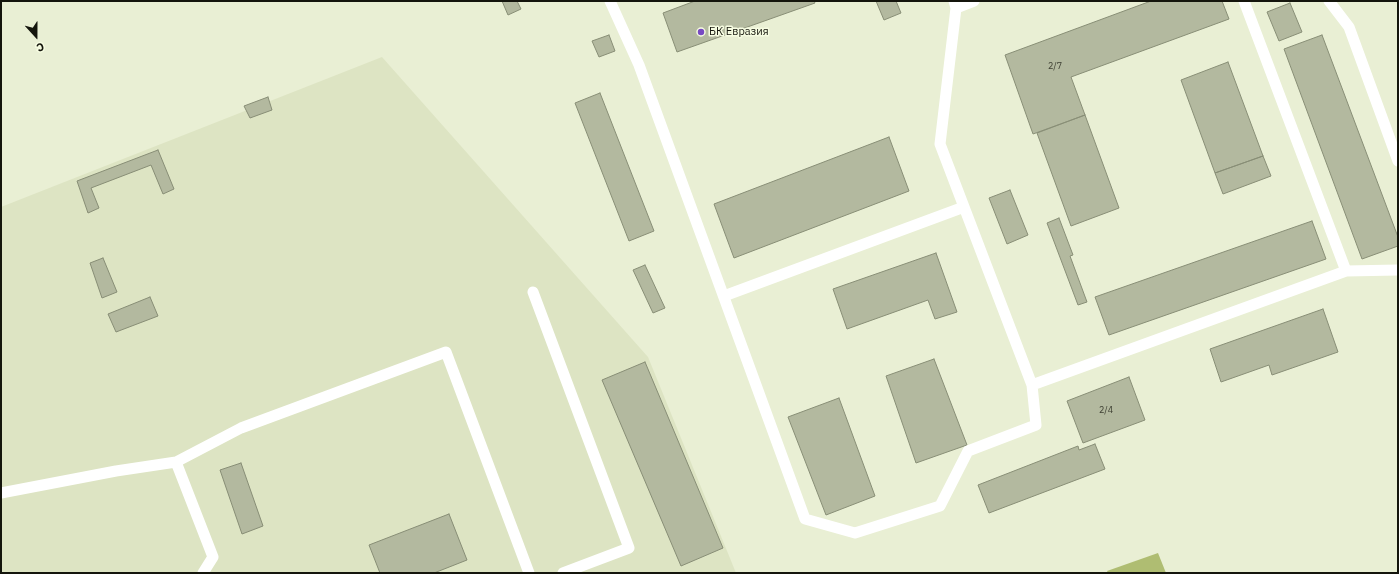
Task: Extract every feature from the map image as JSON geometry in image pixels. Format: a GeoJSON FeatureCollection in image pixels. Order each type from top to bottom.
{"type":"FeatureCollection","features":[{"type":"Feature","properties":{"kind":"lane"},"geometry":{"type":"LineString","coordinates":[[610,1],[639,65],[805,519],[855,533],[940,506],[968,451],[1036,425],[1032,385],[940,144],[955,4],[974,1]]}},
{"type":"Feature","properties":{"kind":"lane"},"geometry":{"type":"LineString","coordinates":[[1244,1],[1346,271]]}},
{"type":"Feature","properties":{"kind":"lane"},"geometry":{"type":"LineString","coordinates":[[1329,1],[1349,27],[1398,161]]}},
{"type":"Feature","properties":{"kind":"lane"},"geometry":{"type":"LineString","coordinates":[[724,296],[964,207]]}},
{"type":"Feature","properties":{"kind":"lane"},"geometry":{"type":"LineString","coordinates":[[1032,385],[1346,271],[1398,270]]}},
{"type":"Feature","properties":{"kind":"lane"},"geometry":{"type":"LineString","coordinates":[[534,292],[629,548],[562,573]]}},
{"type":"Feature","properties":{"kind":"lane"},"geometry":{"type":"LineString","coordinates":[[1,493],[116,471],[176,462],[242,428],[446,352],[529,573]]}},
{"type":"Feature","properties":{"kind":"lane"},"geometry":{"type":"LineString","coordinates":[[176,462],[213,557],[203,573]]}},
{"type":"Feature","properties":{"kind":"shaded area"},"geometry":{"type":"Polygon","coordinates":[[[382,57],[648,357],[736,573],[1,573],[1,207],[382,57]]]}},
{"type":"Feature","properties":{"kind":"shaded area"},"geometry":{"type":"Polygon","coordinates":[[[1158,553],[1166,573],[1108,573],[1107,571],[1158,553]]]}},
{"type":"Feature","properties":{"kind":"building"},"geometry":{"type":"Polygon","coordinates":[[[502,1],[517,1],[521,9],[508,15],[502,1]]]}},
{"type":"Feature","properties":{"kind":"building","name":"БК Евразия"},"geometry":{"type":"Polygon","coordinates":[[[695,1],[814,1],[815,3],[677,52],[663,13],[695,1]]]}},
{"type":"Feature","properties":{"kind":"building"},"geometry":{"type":"Polygon","coordinates":[[[876,1],[896,1],[901,13],[884,20],[876,1]]]}},
{"type":"Feature","properties":{"kind":"building"},"geometry":{"type":"Polygon","coordinates":[[[1151,1],[1222,1],[1229,19],[1071,77],[1085,115],[1033,134],[1005,55],[1151,1]]]}},
{"type":"Feature","properties":{"kind":"building"},"geometry":{"type":"Polygon","coordinates":[[[1290,3],[1302,32],[1279,41],[1267,12],[1290,3]]]}},
{"type":"Feature","properties":{"kind":"building"},"geometry":{"type":"Polygon","coordinates":[[[609,35],[615,51],[599,57],[592,41],[609,35]]]}},
{"type":"Feature","properties":{"kind":"building"},"geometry":{"type":"Polygon","coordinates":[[[1322,35],[1398,237],[1398,246],[1362,259],[1284,49],[1322,35]]]}},
{"type":"Feature","properties":{"kind":"building"},"geometry":{"type":"Polygon","coordinates":[[[1228,62],[1263,156],[1215,173],[1181,80],[1228,62]]]}},
{"type":"Feature","properties":{"kind":"building"},"geometry":{"type":"Polygon","coordinates":[[[600,93],[654,231],[629,241],[575,103],[600,93]]]}},
{"type":"Feature","properties":{"kind":"building"},"geometry":{"type":"Polygon","coordinates":[[[268,97],[272,110],[250,118],[244,106],[268,97]]]}},
{"type":"Feature","properties":{"kind":"building"},"geometry":{"type":"Polygon","coordinates":[[[1085,115],[1119,208],[1071,226],[1037,133],[1085,115]]]}},
{"type":"Feature","properties":{"kind":"building"},"geometry":{"type":"Polygon","coordinates":[[[889,137],[909,191],[734,258],[714,204],[889,137]]]}},
{"type":"Feature","properties":{"kind":"building"},"geometry":{"type":"Polygon","coordinates":[[[158,150],[174,189],[163,194],[151,165],[91,188],[99,208],[88,213],[77,181],[158,150]]]}},
{"type":"Feature","properties":{"kind":"building"},"geometry":{"type":"Polygon","coordinates":[[[1263,156],[1271,176],[1223,194],[1215,173],[1263,156]]]}},
{"type":"Feature","properties":{"kind":"building"},"geometry":{"type":"Polygon","coordinates":[[[1010,190],[1028,235],[1007,244],[989,198],[1010,190]]]}},
{"type":"Feature","properties":{"kind":"building"},"geometry":{"type":"Polygon","coordinates":[[[1059,218],[1073,255],[1070,256],[1087,302],[1078,305],[1047,223],[1059,218]]]}},
{"type":"Feature","properties":{"kind":"building"},"geometry":{"type":"Polygon","coordinates":[[[1312,221],[1326,259],[1109,335],[1095,297],[1312,221]]]}},
{"type":"Feature","properties":{"kind":"building"},"geometry":{"type":"Polygon","coordinates":[[[936,253],[957,312],[935,319],[928,300],[847,329],[833,289],[936,253]]]}},
{"type":"Feature","properties":{"kind":"building"},"geometry":{"type":"Polygon","coordinates":[[[103,258],[117,292],[102,298],[90,263],[103,258]]]}},
{"type":"Feature","properties":{"kind":"building"},"geometry":{"type":"Polygon","coordinates":[[[645,265],[665,308],[653,313],[633,270],[645,265]]]}},
{"type":"Feature","properties":{"kind":"building"},"geometry":{"type":"Polygon","coordinates":[[[150,297],[158,316],[116,332],[108,314],[150,297]]]}},
{"type":"Feature","properties":{"kind":"building"},"geometry":{"type":"Polygon","coordinates":[[[1323,309],[1338,352],[1272,375],[1269,365],[1221,382],[1210,349],[1323,309]]]}},
{"type":"Feature","properties":{"kind":"building"},"geometry":{"type":"Polygon","coordinates":[[[934,359],[967,445],[916,463],[886,376],[934,359]]]}},
{"type":"Feature","properties":{"kind":"building"},"geometry":{"type":"Polygon","coordinates":[[[645,362],[723,548],[681,566],[602,380],[645,362]]]}},
{"type":"Feature","properties":{"kind":"building"},"geometry":{"type":"Polygon","coordinates":[[[1129,377],[1145,420],[1083,443],[1067,401],[1129,377]]]}},
{"type":"Feature","properties":{"kind":"building"},"geometry":{"type":"Polygon","coordinates":[[[839,398],[875,496],[826,515],[788,417],[839,398]]]}},
{"type":"Feature","properties":{"kind":"building"},"geometry":{"type":"Polygon","coordinates":[[[1095,444],[1105,469],[989,513],[978,485],[1078,446],[1079,450],[1095,444]]]}},
{"type":"Feature","properties":{"kind":"building"},"geometry":{"type":"Polygon","coordinates":[[[241,463],[263,526],[242,534],[220,470],[241,463]]]}},
{"type":"Feature","properties":{"kind":"building"},"geometry":{"type":"Polygon","coordinates":[[[449,514],[467,560],[434,573],[380,573],[369,545],[449,514]]]}},
{"type":"Feature","properties":{"kind":"place","name":"БК Евразия"},"geometry":{"type":"Point","coordinates":[701,32]}}]}
